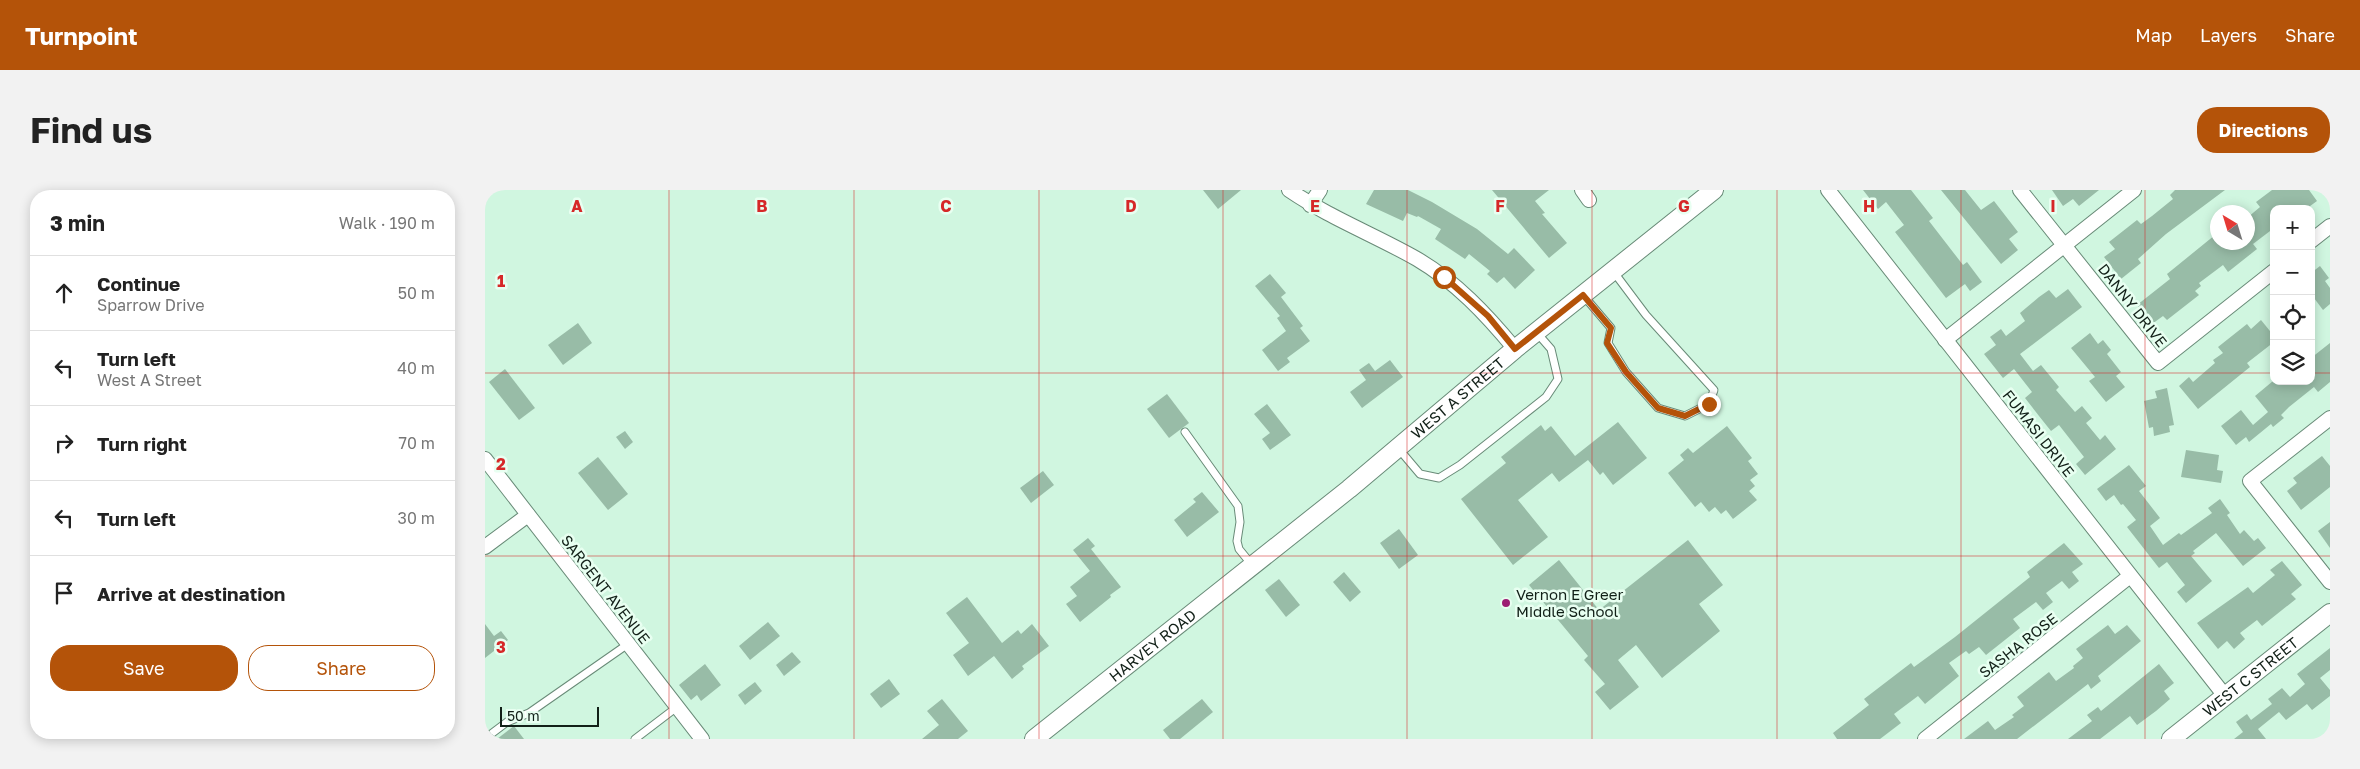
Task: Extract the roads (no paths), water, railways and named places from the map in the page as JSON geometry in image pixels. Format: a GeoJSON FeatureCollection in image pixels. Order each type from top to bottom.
{"type":"FeatureCollection","features":[{"type":"Feature","properties":{"kind":"street"},"geometry":{"type":"LineString","coordinates":[[1289,190],[1310,204],[1417,260],[1444,277],[1488,316],[1515,349]]}},
{"type":"Feature","properties":{"kind":"street"},"geometry":{"type":"LineString","coordinates":[[1310,204],[1320,190]]}},
{"type":"Feature","properties":{"kind":"street","name":"WEST A STREET"},"geometry":{"type":"LineString","coordinates":[[1271,551],[1515,349],[1714,190]]}},
{"type":"Feature","properties":{"kind":"street","name":"FUMASI DRIVE"},"geometry":{"type":"LineString","coordinates":[[1828,190],[2225,696]]}},
{"type":"Feature","properties":{"kind":"street"},"geometry":{"type":"LineString","coordinates":[[2020,190],[2065,245]]}},
{"type":"Feature","properties":{"kind":"street"},"geometry":{"type":"LineString","coordinates":[[1945,340],[2134,190]]}},
{"type":"Feature","properties":{"kind":"street"},"geometry":{"type":"LineString","coordinates":[[2315,238],[2330,226]]}},
{"type":"Feature","properties":{"kind":"street","name":"DANNY DRIVE"},"geometry":{"type":"LineString","coordinates":[[2065,245],[2158,364],[2270,274]]}},
{"type":"Feature","properties":{"kind":"street"},"geometry":{"type":"LineString","coordinates":[[2330,418],[2251,481],[2330,582]]}},
{"type":"Feature","properties":{"kind":"street","name":"SARGENT AVENUE"},"geometry":{"type":"LineString","coordinates":[[485,459],[701,739]]}},
{"type":"Feature","properties":{"kind":"street"},"geometry":{"type":"LineString","coordinates":[[485,548],[528,515]]}},
{"type":"Feature","properties":{"kind":"street","name":"HARVEY ROAD"},"geometry":{"type":"LineString","coordinates":[[1034,739],[1271,551]]}},
{"type":"Feature","properties":{"kind":"street","name":"SASHA ROSE"},"geometry":{"type":"LineString","coordinates":[[1925,739],[2131,576]]}},
{"type":"Feature","properties":{"kind":"street","name":"WEST C STREET"},"geometry":{"type":"LineString","coordinates":[[2171,739],[2330,613]]}},
{"type":"Feature","properties":{"kind":"lane"},"geometry":{"type":"LineString","coordinates":[[1583,295],[1611,328],[1607,343],[1626,372],[1658,408],[1685,416],[1709,404],[1714,390],[1646,314],[1613,271]]}},
{"type":"Feature","properties":{"kind":"lane"},"geometry":{"type":"LineString","coordinates":[[1398,447],[1420,474],[1439,478],[1460,465],[1546,397],[1558,379],[1551,349],[1537,332]]}},
{"type":"Feature","properties":{"kind":"lane"},"geometry":{"type":"LineString","coordinates":[[1185,432],[1238,506],[1241,522],[1237,541],[1239,549],[1253,565]]}},
{"type":"Feature","properties":{"kind":"lane"},"geometry":{"type":"LineString","coordinates":[[487,737],[507,722],[529,714],[628,644]]}},
{"type":"Feature","properties":{"kind":"lane"},"geometry":{"type":"LineString","coordinates":[[635,739],[677,707]]}},
{"type":"Feature","properties":{"kind":"place","name":"Vernon E Greer Middle School"},"geometry":{"type":"Point","coordinates":[1506,603]}}]}
